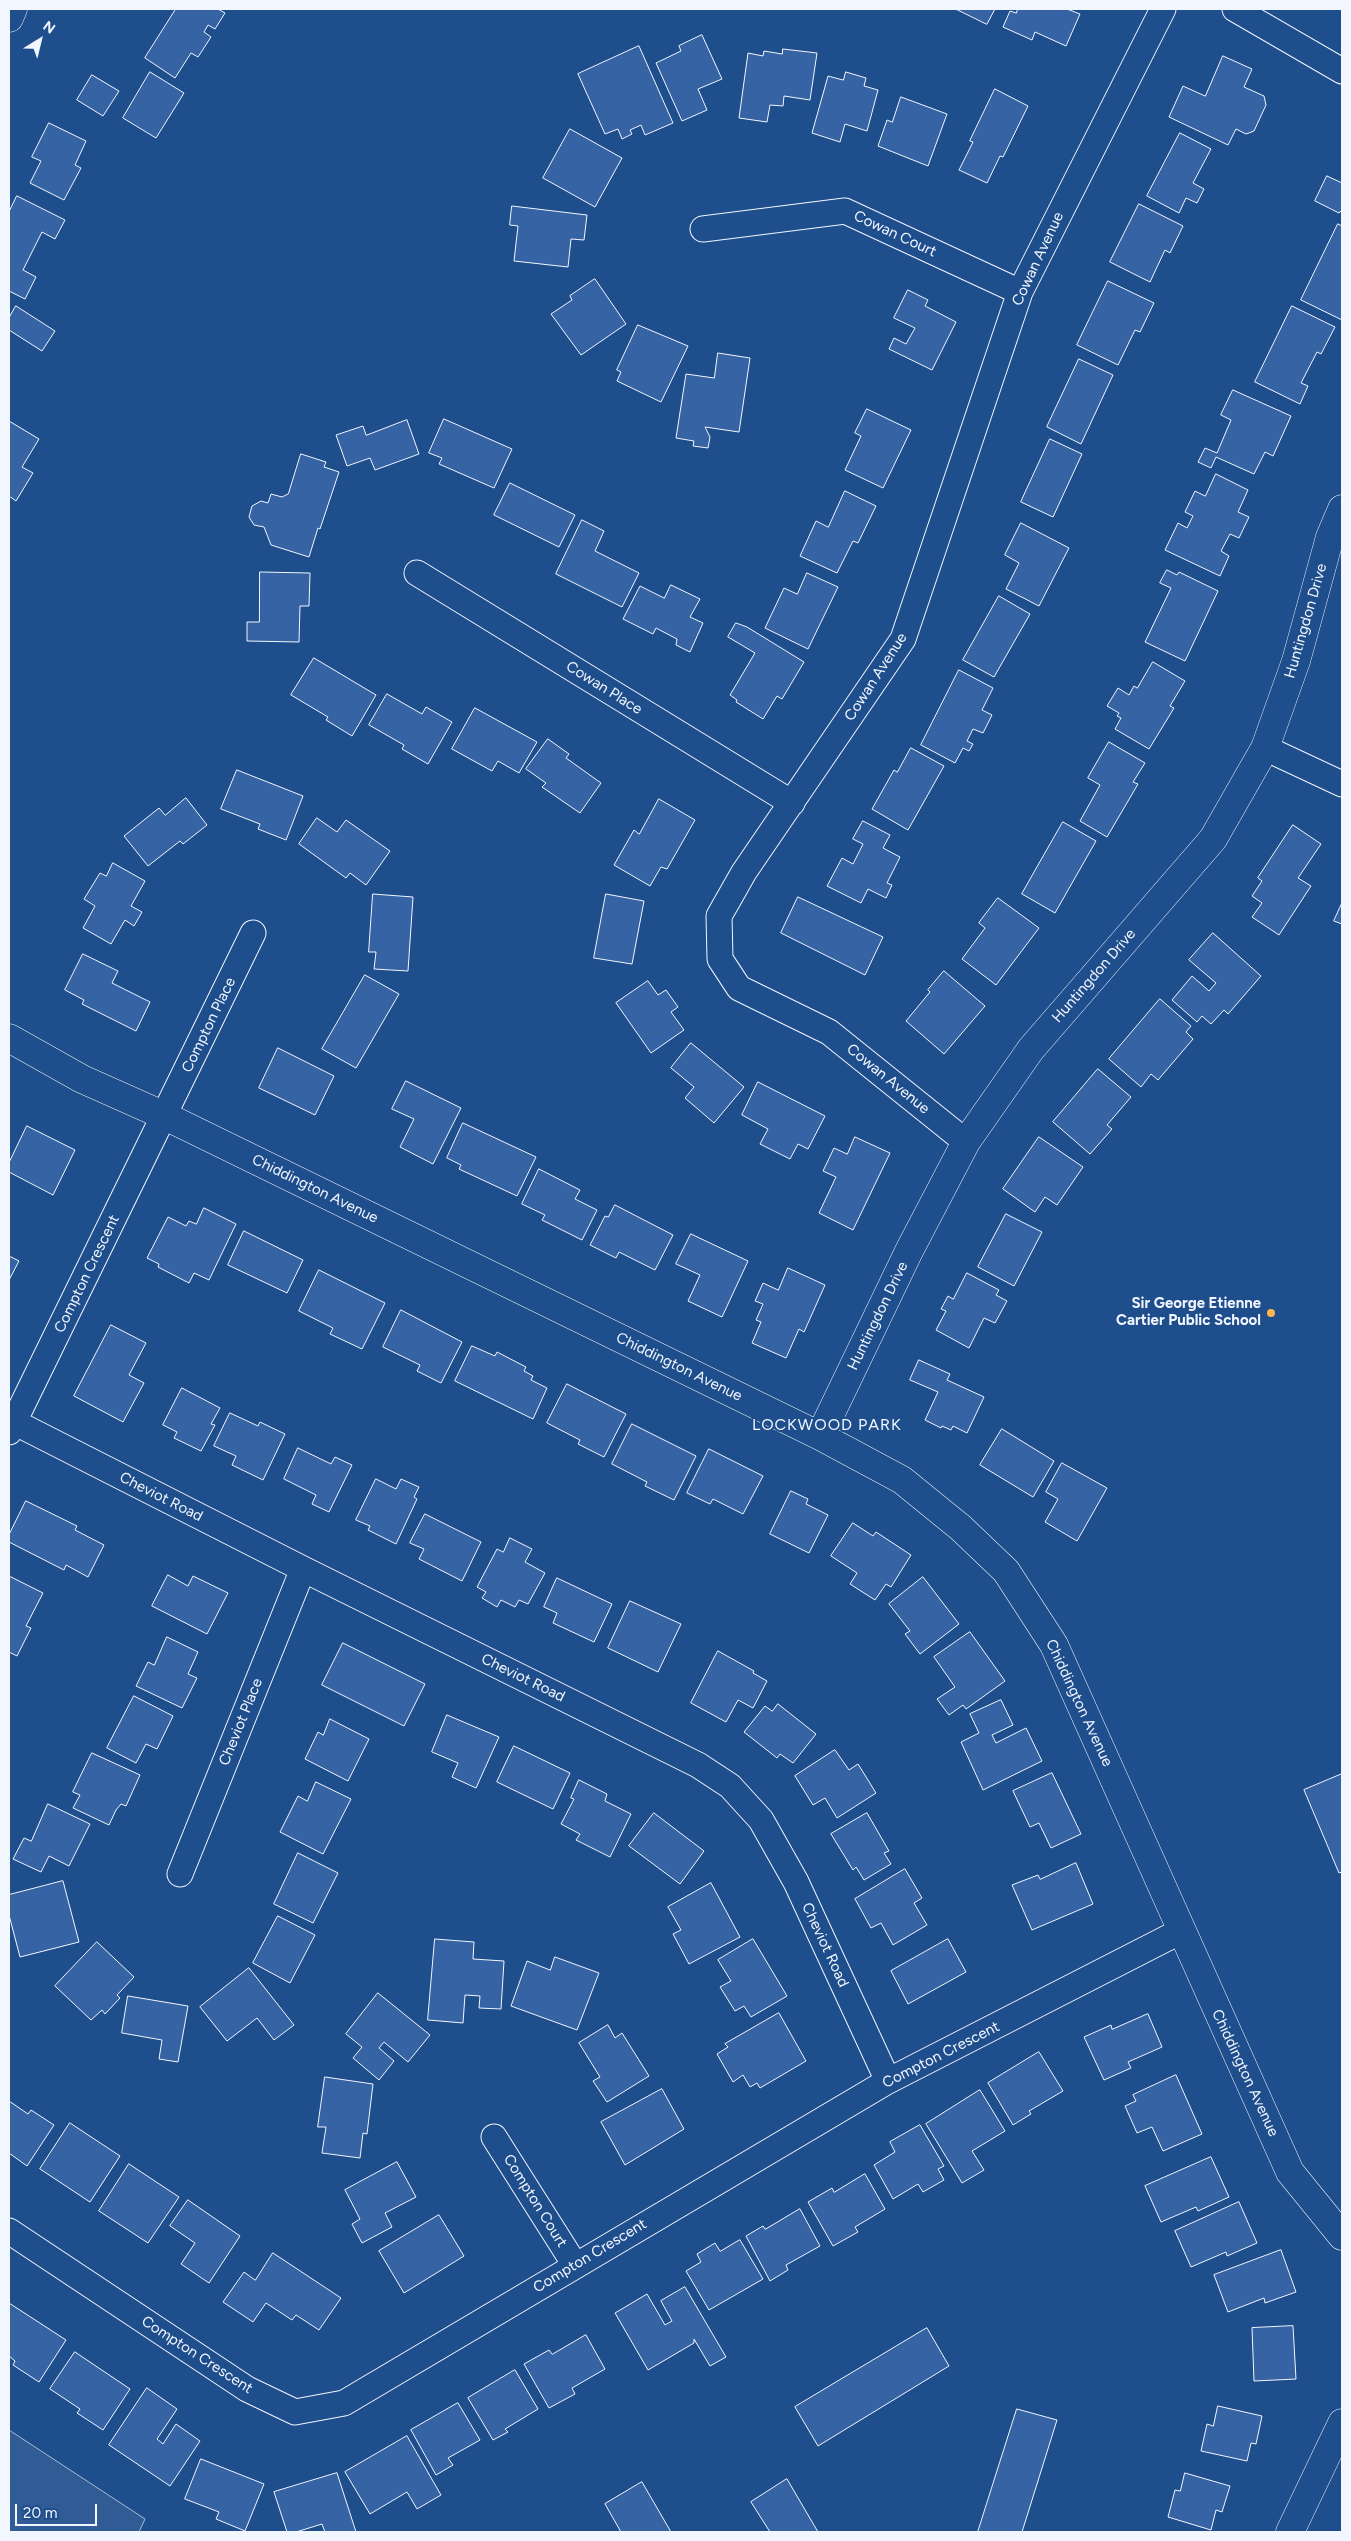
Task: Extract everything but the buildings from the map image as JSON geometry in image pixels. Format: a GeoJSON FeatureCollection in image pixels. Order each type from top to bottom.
{"type":"FeatureCollection","features":[{"type":"Feature","properties":{"kind":"street"},"geometry":{"type":"LineString","coordinates":[[9,18],[13,9]]}},
{"type":"Feature","properties":{"kind":"street","name":"Cowan Avenue"},"geometry":{"type":"LineString","coordinates":[[966,1142],[829,1032],[740,988],[720,959],[719,916],[744,872],[904,639],[1020,292],[1163,9]]}},
{"type":"Feature","properties":{"kind":"street"},"geometry":{"type":"LineString","coordinates":[[1235,9],[1342,71]]}},
{"type":"Feature","properties":{"kind":"street","name":"Cowan Court"},"geometry":{"type":"LineString","coordinates":[[703,228],[845,211],[1020,292]]}},
{"type":"Feature","properties":{"kind":"street","name":"Huntingdon Drive"},"geometry":{"type":"LineString","coordinates":[[820,1436],[909,1251],[966,1142],[1031,1049],[1213,839],[1265,748],[1296,661],[1330,537],[1342,509]]}},
{"type":"Feature","properties":{"kind":"street","name":"Cowan Place"},"geometry":{"type":"LineString","coordinates":[[417,573],[792,803]]}},
{"type":"Feature","properties":{"kind":"street"},"geometry":{"type":"LineString","coordinates":[[1265,748],[1342,784]]}},
{"type":"Feature","properties":{"kind":"street","name":"Compton Place"},"geometry":{"type":"LineString","coordinates":[[165,1116],[253,933]]}},
{"type":"Feature","properties":{"kind":"street","name":"Chiddington Avenue"},"geometry":{"type":"LineString","coordinates":[[9,1038],[82,1079],[165,1116],[820,1436],[902,1480],[961,1528],[1006,1571],[1054,1645],[1290,2172],[1342,2236]]}},
{"type":"Feature","properties":{"kind":"street","name":"Compton Crescent"},"geometry":{"type":"LineString","coordinates":[[12,1427],[165,1116]]}},
{"type":"Feature","properties":{"kind":"street","name":"Cheviot Road"},"geometry":{"type":"LineString","coordinates":[[12,1427],[698,1765],[730,1786],[761,1820],[796,1882],[888,2081]]}},
{"type":"Feature","properties":{"kind":"street","name":"Cheviot Place"},"geometry":{"type":"LineString","coordinates":[[180,1874],[303,1569]]}},
{"type":"Feature","properties":{"kind":"street","name":"Compton Crescent"},"geometry":{"type":"LineString","coordinates":[[9,2231],[247,2389],[295,2412],[344,2402],[888,2081],[1182,1932]]}},
{"type":"Feature","properties":{"kind":"street","name":"Compton Court"},"geometry":{"type":"LineString","coordinates":[[494,2137],[575,2265]]}},
{"type":"Feature","properties":{"kind":"street"},"geometry":{"type":"LineString","coordinates":[[1290,2532],[1342,2423]]}},
{"type":"Feature","properties":{"kind":"shaded area"},"geometry":{"type":"Polygon","coordinates":[[[9,2430],[145,2519],[139,2532],[9,2532],[9,2430]]]}},
{"type":"Feature","properties":{"kind":"place","name":"Sir George Etienne Cartier Public School"},"geometry":{"type":"Point","coordinates":[1271,1313]}},
{"type":"Feature","properties":{"kind":"district","name":"LOCKWOOD PARK"},"geometry":{"type":"Point","coordinates":[827,1425]}}]}
